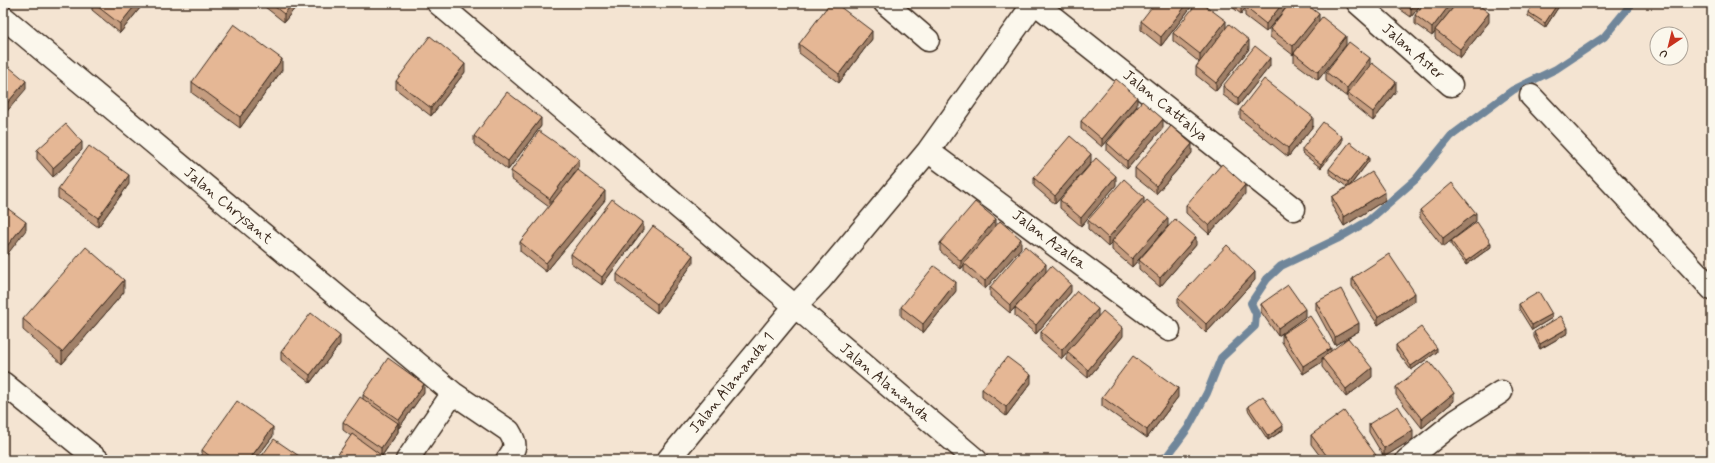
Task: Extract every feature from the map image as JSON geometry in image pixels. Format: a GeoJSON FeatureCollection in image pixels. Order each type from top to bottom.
{"type":"FeatureCollection","features":[{"type":"Feature","properties":{"kind":"street","name":"Jalan Alamanda"},"geometry":{"type":"LineString","coordinates":[[438,3],[976,460]]}},
{"type":"Feature","properties":{"kind":"street"},"geometry":{"type":"LineString","coordinates":[[885,3],[928,40]]}},
{"type":"Feature","properties":{"kind":"street","name":"Jalan Alamanda 1"},"geometry":{"type":"LineString","coordinates":[[668,460],[795,306],[821,279],[928,151],[1035,3]]}},
{"type":"Feature","properties":{"kind":"street","name":"Jalan Cattalya"},"geometry":{"type":"LineString","coordinates":[[1035,3],[1294,209]]}},
{"type":"Feature","properties":{"kind":"street","name":"Jalan Aster"},"geometry":{"type":"LineString","coordinates":[[1358,3],[1451,85]]}},
{"type":"Feature","properties":{"kind":"street","name":"Jalan Chrysant"},"geometry":{"type":"LineString","coordinates":[[3,17],[453,393],[509,431],[514,439],[514,450],[507,460]]}},
{"type":"Feature","properties":{"kind":"street"},"geometry":{"type":"LineString","coordinates":[[1531,96],[1712,289]]}},
{"type":"Feature","properties":{"kind":"street","name":"Jalan Azalea"},"geometry":{"type":"LineString","coordinates":[[928,151],[1169,330]]}},
{"type":"Feature","properties":{"kind":"street"},"geometry":{"type":"LineString","coordinates":[[3,383],[98,460]]}},
{"type":"Feature","properties":{"kind":"street"},"geometry":{"type":"LineString","coordinates":[[1406,460],[1456,420],[1501,392]]}},
{"type":"Feature","properties":{"kind":"street"},"geometry":{"type":"LineString","coordinates":[[407,460],[453,393]]}},
{"type":"Feature","properties":{"kind":"building"},"geometry":{"type":"Polygon","coordinates":[[[93,3],[137,3],[120,24],[93,3]]]}},
{"type":"Feature","properties":{"kind":"building"},"geometry":{"type":"Polygon","coordinates":[[[270,3],[293,3],[284,14],[270,3]]]}},
{"type":"Feature","properties":{"kind":"building"},"geometry":{"type":"Polygon","coordinates":[[[830,3],[835,3],[872,31],[839,74],[799,44],[830,3]]]}},
{"type":"Feature","properties":{"kind":"building"},"geometry":{"type":"Polygon","coordinates":[[[1155,3],[1188,3],[1161,37],[1141,21],[1155,3]]]}},
{"type":"Feature","properties":{"kind":"building"},"geometry":{"type":"Polygon","coordinates":[[[1197,3],[1202,3],[1226,21],[1200,54],[1173,33],[1197,3]]]}},
{"type":"Feature","properties":{"kind":"building"},"geometry":{"type":"Polygon","coordinates":[[[1249,3],[1283,3],[1266,24],[1245,7],[1249,3]]]}},
{"type":"Feature","properties":{"kind":"building"},"geometry":{"type":"Polygon","coordinates":[[[1290,3],[1305,3],[1319,14],[1293,46],[1270,29],[1290,3]]]}},
{"type":"Feature","properties":{"kind":"building"},"geometry":{"type":"Polygon","coordinates":[[[1403,3],[1416,3],[1411,9],[1403,3]]]}},
{"type":"Feature","properties":{"kind":"building"},"geometry":{"type":"Polygon","coordinates":[[[1424,3],[1451,3],[1432,28],[1415,15],[1424,3]]]}},
{"type":"Feature","properties":{"kind":"building"},"geometry":{"type":"Polygon","coordinates":[[[1457,3],[1476,3],[1489,13],[1460,49],[1435,30],[1457,3]]]}},
{"type":"Feature","properties":{"kind":"building"},"geometry":{"type":"Polygon","coordinates":[[[1534,3],[1558,3],[1545,23],[1528,12],[1534,3]]]}},
{"type":"Feature","properties":{"kind":"building"},"geometry":{"type":"Polygon","coordinates":[[[1322,17],[1346,36],[1318,72],[1294,53],[1322,17]]]}},
{"type":"Feature","properties":{"kind":"building"},"geometry":{"type":"Polygon","coordinates":[[[234,24],[282,59],[240,117],[192,82],[234,24]]]}},
{"type":"Feature","properties":{"kind":"building"},"geometry":{"type":"Polygon","coordinates":[[[1229,24],[1249,40],[1216,83],[1196,67],[1229,24]]]}},
{"type":"Feature","properties":{"kind":"building"},"geometry":{"type":"Polygon","coordinates":[[[430,36],[465,64],[431,108],[396,81],[430,36]]]}},
{"type":"Feature","properties":{"kind":"building"},"geometry":{"type":"Polygon","coordinates":[[[1349,42],[1370,58],[1347,88],[1326,72],[1349,42]]]}},
{"type":"Feature","properties":{"kind":"building"},"geometry":{"type":"Polygon","coordinates":[[[1255,46],[1270,58],[1238,98],[1223,86],[1255,46]]]}},
{"type":"Feature","properties":{"kind":"building"},"geometry":{"type":"Polygon","coordinates":[[[3,62],[26,81],[3,108],[3,62]]]}},
{"type":"Feature","properties":{"kind":"building"},"geometry":{"type":"Polygon","coordinates":[[[1372,63],[1396,82],[1373,112],[1348,93],[1372,63]]]}},
{"type":"Feature","properties":{"kind":"building"},"geometry":{"type":"Polygon","coordinates":[[[1116,79],[1137,97],[1102,139],[1081,121],[1116,79]]]}},
{"type":"Feature","properties":{"kind":"building"},"geometry":{"type":"Polygon","coordinates":[[[1264,79],[1313,117],[1288,148],[1240,110],[1264,79]]]}},
{"type":"Feature","properties":{"kind":"building"},"geometry":{"type":"Polygon","coordinates":[[[507,92],[541,118],[508,161],[474,136],[507,92]]]}},
{"type":"Feature","properties":{"kind":"building"},"geometry":{"type":"Polygon","coordinates":[[[1142,101],[1163,119],[1127,161],[1107,143],[1142,101]]]}},
{"type":"Feature","properties":{"kind":"building"},"geometry":{"type":"Polygon","coordinates":[[[1323,122],[1342,137],[1321,164],[1302,149],[1323,122]]]}},
{"type":"Feature","properties":{"kind":"building"},"geometry":{"type":"Polygon","coordinates":[[[66,124],[82,142],[53,168],[37,150],[66,124]]]}},
{"type":"Feature","properties":{"kind":"building"},"geometry":{"type":"Polygon","coordinates":[[[1171,126],[1192,144],[1156,186],[1135,168],[1171,126]]]}},
{"type":"Feature","properties":{"kind":"building"},"geometry":{"type":"Polygon","coordinates":[[[539,131],[579,159],[550,199],[511,171],[539,131]]]}},
{"type":"Feature","properties":{"kind":"building"},"geometry":{"type":"Polygon","coordinates":[[[1070,136],[1091,154],[1055,196],[1034,178],[1070,136]]]}},
{"type":"Feature","properties":{"kind":"building"},"geometry":{"type":"Polygon","coordinates":[[[1350,142],[1369,157],[1348,183],[1329,169],[1350,142]]]}},
{"type":"Feature","properties":{"kind":"building"},"geometry":{"type":"Polygon","coordinates":[[[89,146],[129,175],[98,218],[58,189],[89,146]]]}},
{"type":"Feature","properties":{"kind":"building"},"geometry":{"type":"Polygon","coordinates":[[[1096,158],[1116,176],[1081,218],[1060,200],[1096,158]]]}},
{"type":"Feature","properties":{"kind":"building"},"geometry":{"type":"Polygon","coordinates":[[[1222,164],[1245,185],[1209,226],[1186,205],[1222,164]]]}},
{"type":"Feature","properties":{"kind":"building"},"geometry":{"type":"Polygon","coordinates":[[[578,170],[605,191],[546,263],[520,242],[578,170]]]}},
{"type":"Feature","properties":{"kind":"building"},"geometry":{"type":"Polygon","coordinates":[[[1372,172],[1385,192],[1344,217],[1332,197],[1372,172]]]}},
{"type":"Feature","properties":{"kind":"building"},"geometry":{"type":"Polygon","coordinates":[[[1124,179],[1144,197],[1108,238],[1088,220],[1124,179]]]}},
{"type":"Feature","properties":{"kind":"building"},"geometry":{"type":"Polygon","coordinates":[[[1452,183],[1476,213],[1443,238],[1420,210],[1452,183]]]}},
{"type":"Feature","properties":{"kind":"building"},"geometry":{"type":"Polygon","coordinates":[[[612,199],[643,222],[602,277],[571,254],[612,199]]]}},
{"type":"Feature","properties":{"kind":"building"},"geometry":{"type":"Polygon","coordinates":[[[1147,200],[1168,218],[1132,259],[1112,241],[1147,200]]]}},
{"type":"Feature","properties":{"kind":"building"},"geometry":{"type":"Polygon","coordinates":[[[975,202],[996,219],[961,261],[940,243],[975,202]]]}},
{"type":"Feature","properties":{"kind":"building"},"geometry":{"type":"Polygon","coordinates":[[[3,205],[26,222],[3,251],[3,205]]]}},
{"type":"Feature","properties":{"kind":"building"},"geometry":{"type":"Polygon","coordinates":[[[1175,219],[1196,237],[1160,278],[1139,260],[1175,219]]]}},
{"type":"Feature","properties":{"kind":"building"},"geometry":{"type":"Polygon","coordinates":[[[1000,221],[1021,239],[985,281],[964,263],[1000,221]]]}},
{"type":"Feature","properties":{"kind":"building"},"geometry":{"type":"Polygon","coordinates":[[[1477,222],[1491,243],[1466,261],[1451,241],[1477,222]]]}},
{"type":"Feature","properties":{"kind":"building"},"geometry":{"type":"Polygon","coordinates":[[[653,226],[693,255],[657,304],[617,274],[653,226]]]}},
{"type":"Feature","properties":{"kind":"building"},"geometry":{"type":"Polygon","coordinates":[[[1227,245],[1255,272],[1206,324],[1178,298],[1227,245]]]}},
{"type":"Feature","properties":{"kind":"building"},"geometry":{"type":"Polygon","coordinates":[[[1025,246],[1046,264],[1010,305],[990,287],[1025,246]]]}},
{"type":"Feature","properties":{"kind":"building"},"geometry":{"type":"Polygon","coordinates":[[[86,247],[124,280],[62,352],[23,319],[86,247]]]}},
{"type":"Feature","properties":{"kind":"building"},"geometry":{"type":"Polygon","coordinates":[[[1389,254],[1415,293],[1378,317],[1352,278],[1389,254]]]}},
{"type":"Feature","properties":{"kind":"building"},"geometry":{"type":"Polygon","coordinates":[[[934,266],[956,282],[923,324],[901,307],[934,266]]]}},
{"type":"Feature","properties":{"kind":"building"},"geometry":{"type":"Polygon","coordinates":[[[1051,266],[1071,284],[1036,325],[1015,308],[1051,266]]]}},
{"type":"Feature","properties":{"kind":"building"},"geometry":{"type":"Polygon","coordinates":[[[1288,285],[1305,309],[1278,328],[1261,304],[1288,285]]]}},
{"type":"Feature","properties":{"kind":"building"},"geometry":{"type":"Polygon","coordinates":[[[1341,289],[1359,323],[1335,337],[1316,302],[1341,289]]]}},
{"type":"Feature","properties":{"kind":"building"},"geometry":{"type":"Polygon","coordinates":[[[1077,291],[1098,309],[1062,350],[1041,332],[1077,291]]]}},
{"type":"Feature","properties":{"kind":"building"},"geometry":{"type":"Polygon","coordinates":[[[1539,292],[1552,314],[1532,325],[1519,304],[1539,292]]]}},
{"type":"Feature","properties":{"kind":"building"},"geometry":{"type":"Polygon","coordinates":[[[1103,311],[1123,328],[1088,370],[1067,352],[1103,311]]]}},
{"type":"Feature","properties":{"kind":"building"},"geometry":{"type":"Polygon","coordinates":[[[311,313],[340,336],[310,375],[281,352],[311,313]]]}},
{"type":"Feature","properties":{"kind":"building"},"geometry":{"type":"Polygon","coordinates":[[[1310,316],[1331,348],[1303,366],[1282,334],[1310,316]]]}},
{"type":"Feature","properties":{"kind":"building"},"geometry":{"type":"Polygon","coordinates":[[[1561,316],[1568,328],[1540,344],[1534,332],[1561,316]]]}},
{"type":"Feature","properties":{"kind":"building"},"geometry":{"type":"Polygon","coordinates":[[[1421,327],[1437,348],[1411,366],[1396,345],[1421,327]]]}},
{"type":"Feature","properties":{"kind":"building"},"geometry":{"type":"Polygon","coordinates":[[[1348,338],[1372,368],[1346,389],[1322,358],[1348,338]]]}},
{"type":"Feature","properties":{"kind":"building"},"geometry":{"type":"Polygon","coordinates":[[[1133,356],[1178,388],[1147,430],[1102,397],[1133,356]]]}},
{"type":"Feature","properties":{"kind":"building"},"geometry":{"type":"Polygon","coordinates":[[[1007,357],[1031,375],[1006,407],[982,389],[1007,357]]]}},
{"type":"Feature","properties":{"kind":"building"},"geometry":{"type":"Polygon","coordinates":[[[388,358],[424,384],[399,420],[363,395],[388,358]]]}},
{"type":"Feature","properties":{"kind":"building"},"geometry":{"type":"Polygon","coordinates":[[[1429,361],[1454,393],[1422,419],[1396,387],[1429,361]]]}},
{"type":"Feature","properties":{"kind":"building"},"geometry":{"type":"Polygon","coordinates":[[[1263,396],[1283,426],[1268,436],[1248,406],[1263,396]]]}},
{"type":"Feature","properties":{"kind":"building"},"geometry":{"type":"Polygon","coordinates":[[[360,397],[398,423],[381,448],[343,422],[360,397]]]}},
{"type":"Feature","properties":{"kind":"building"},"geometry":{"type":"Polygon","coordinates":[[[237,401],[273,427],[249,460],[215,460],[202,450],[237,401]]]}},
{"type":"Feature","properties":{"kind":"building"},"geometry":{"type":"Polygon","coordinates":[[[1398,406],[1413,430],[1384,448],[1369,424],[1398,406]]]}},
{"type":"Feature","properties":{"kind":"building"},"geometry":{"type":"Polygon","coordinates":[[[1344,411],[1378,458],[1375,460],[1330,460],[1311,435],[1344,411]]]}},
{"type":"Feature","properties":{"kind":"building"},"geometry":{"type":"Polygon","coordinates":[[[352,434],[385,458],[384,460],[342,460],[337,456],[352,434]]]}},
{"type":"Feature","properties":{"kind":"building"},"geometry":{"type":"Polygon","coordinates":[[[274,439],[302,458],[301,460],[259,460],[274,439]]]}},
{"type":"Feature","properties":{"kind":"building"},"geometry":{"type":"Polygon","coordinates":[[[1302,456],[1304,460],[1295,460],[1302,456]]]}},
{"type":"Feature","properties":{"kind":"waterway"},"geometry":{"type":"LineString","coordinates":[[1162,460],[1168,455],[1188,428],[1207,393],[1221,358],[1255,326],[1256,314],[1251,303],[1267,279],[1281,266],[1337,239],[1368,221],[1416,179],[1451,136],[1513,90],[1556,69],[1604,37],[1632,3]]}}]}
